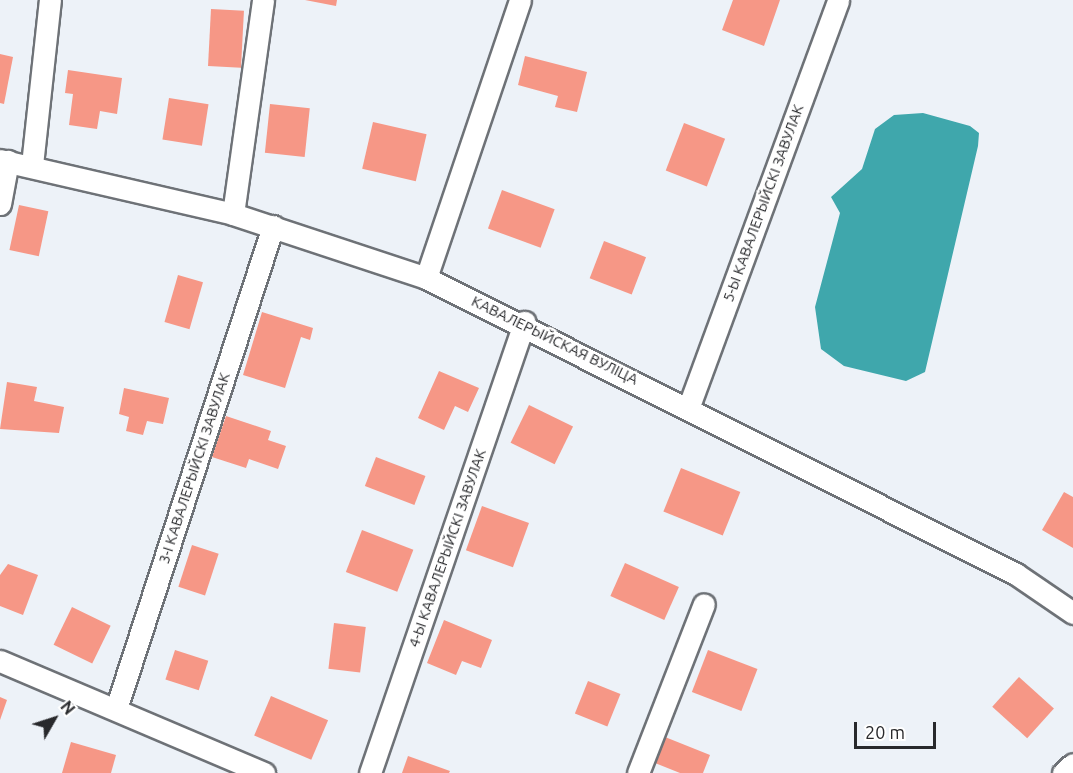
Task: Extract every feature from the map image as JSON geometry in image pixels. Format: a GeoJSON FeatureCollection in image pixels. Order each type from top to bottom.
{"type":"FeatureCollection","features":[{"type":"Feature","properties":{"kind":"street"},"geometry":{"type":"LineString","coordinates":[[32,165],[50,0]]}},
{"type":"Feature","properties":{"kind":"street"},"geometry":{"type":"LineString","coordinates":[[233,214],[263,0]]}},
{"type":"Feature","properties":{"kind":"street"},"geometry":{"type":"LineString","coordinates":[[426,278],[520,0]]}},
{"type":"Feature","properties":{"kind":"street","name":"5-Ы КАВАЛЕРЫЙСКІ ЗАВУЛАК"},"geometry":{"type":"LineString","coordinates":[[689,406],[838,0]]}},
{"type":"Feature","properties":{"kind":"street"},"geometry":{"type":"LineString","coordinates":[[0,204],[4,160]]}},
{"type":"Feature","properties":{"kind":"street","name":"КАВАЛЕРЫЙСКАЯ ВУЛІЦА"},"geometry":{"type":"LineString","coordinates":[[4,160],[233,214],[426,278],[524,322],[1016,574],[1073,612]]}},
{"type":"Feature","properties":{"kind":"street","name":"3-І КАВАЛЕРЫЙСКІ ЗАВУЛАК"},"geometry":{"type":"LineString","coordinates":[[116,709],[273,226]]}},
{"type":"Feature","properties":{"kind":"street","name":"4-Ы КАВАЛЕРЫЙСКІ ЗАВУЛАК"},"geometry":{"type":"LineString","coordinates":[[370,773],[524,322]]}},
{"type":"Feature","properties":{"kind":"street"},"geometry":{"type":"LineString","coordinates":[[638,773],[705,604]]}},
{"type":"Feature","properties":{"kind":"street"},"geometry":{"type":"LineString","coordinates":[[0,661],[264,773]]}},
{"type":"Feature","properties":{"kind":"street"},"geometry":{"type":"LineString","coordinates":[[1063,773],[1073,764]]}},
{"type":"Feature","properties":{"kind":"water"},"geometry":{"type":"Polygon","coordinates":[[[923,113],[970,126],[979,133],[978,146],[925,372],[906,381],[844,366],[821,349],[815,307],[840,213],[831,197],[862,169],[875,129],[894,115],[923,113]]]}},
{"type":"Feature","properties":{"kind":"building"},"geometry":{"type":"Polygon","coordinates":[[[305,0],[337,0],[336,6],[305,0]]]}},
{"type":"Feature","properties":{"kind":"building"},"geometry":{"type":"Polygon","coordinates":[[[733,0],[780,0],[764,46],[722,30],[733,0]]]}},
{"type":"Feature","properties":{"kind":"building"},"geometry":{"type":"Polygon","coordinates":[[[211,9],[244,11],[241,68],[208,66],[211,9]]]}},
{"type":"Feature","properties":{"kind":"building"},"geometry":{"type":"Polygon","coordinates":[[[0,54],[13,57],[4,104],[0,103],[0,54]]]}},
{"type":"Feature","properties":{"kind":"building"},"geometry":{"type":"Polygon","coordinates":[[[525,56],[587,72],[577,112],[555,107],[558,96],[518,85],[525,56]]]}},
{"type":"Feature","properties":{"kind":"building"},"geometry":{"type":"Polygon","coordinates":[[[68,70],[122,78],[117,114],[100,111],[97,129],[69,125],[73,94],[65,93],[68,70]]]}},
{"type":"Feature","properties":{"kind":"building"},"geometry":{"type":"Polygon","coordinates":[[[169,98],[209,104],[202,146],[162,139],[169,98]]]}},
{"type":"Feature","properties":{"kind":"building"},"geometry":{"type":"Polygon","coordinates":[[[270,104],[310,108],[305,157],[265,153],[270,104]]]}},
{"type":"Feature","properties":{"kind":"building"},"geometry":{"type":"Polygon","coordinates":[[[373,122],[427,134],[416,181],[362,169],[373,122]]]}},
{"type":"Feature","properties":{"kind":"building"},"geometry":{"type":"Polygon","coordinates":[[[684,123],[725,139],[707,186],[666,171],[684,123]]]}},
{"type":"Feature","properties":{"kind":"building"},"geometry":{"type":"Polygon","coordinates":[[[502,190],[555,209],[541,248],[488,229],[502,190]]]}},
{"type":"Feature","properties":{"kind":"building"},"geometry":{"type":"Polygon","coordinates":[[[19,205],[48,211],[39,256],[9,250],[19,205]]]}},
{"type":"Feature","properties":{"kind":"building"},"geometry":{"type":"Polygon","coordinates":[[[604,241],[646,257],[632,294],[590,278],[604,241]]]}},
{"type":"Feature","properties":{"kind":"building"},"geometry":{"type":"Polygon","coordinates":[[[178,275],[203,282],[189,329],[164,322],[178,275]]]}},
{"type":"Feature","properties":{"kind":"building"},"geometry":{"type":"Polygon","coordinates":[[[262,312],[313,328],[310,340],[301,337],[285,388],[243,375],[262,312]]]}},
{"type":"Feature","properties":{"kind":"building"},"geometry":{"type":"Polygon","coordinates":[[[439,371],[479,388],[468,412],[455,406],[444,430],[418,418],[439,371]]]}},
{"type":"Feature","properties":{"kind":"building"},"geometry":{"type":"Polygon","coordinates":[[[7,382],[37,387],[34,401],[64,407],[59,433],[0,429],[7,382]]]}},
{"type":"Feature","properties":{"kind":"building"},"geometry":{"type":"Polygon","coordinates":[[[124,388],[169,398],[163,424],[147,421],[143,435],[126,431],[129,417],[119,414],[124,388]]]}},
{"type":"Feature","properties":{"kind":"building"},"geometry":{"type":"Polygon","coordinates":[[[529,405],[573,426],[555,464],[511,443],[529,405]]]}},
{"type":"Feature","properties":{"kind":"building"},"geometry":{"type":"Polygon","coordinates":[[[226,416],[271,431],[268,440],[286,446],[278,469],[249,459],[246,468],[212,457],[226,416]]]}},
{"type":"Feature","properties":{"kind":"building"},"geometry":{"type":"Polygon","coordinates":[[[376,457],[425,476],[414,505],[365,486],[376,457]]]}},
{"type":"Feature","properties":{"kind":"building"},"geometry":{"type":"Polygon","coordinates":[[[681,468],[740,492],[723,536],[663,512],[681,468]]]}},
{"type":"Feature","properties":{"kind":"building"},"geometry":{"type":"Polygon","coordinates":[[[1064,492],[1073,497],[1073,548],[1042,530],[1064,492]]]}},
{"type":"Feature","properties":{"kind":"building"},"geometry":{"type":"Polygon","coordinates":[[[482,506],[529,523],[513,567],[466,550],[482,506]]]}},
{"type":"Feature","properties":{"kind":"building"},"geometry":{"type":"Polygon","coordinates":[[[362,530],[413,550],[397,592],[346,572],[362,530]]]}},
{"type":"Feature","properties":{"kind":"building"},"geometry":{"type":"Polygon","coordinates":[[[192,545],[219,554],[205,595],[178,587],[192,545]]]}},
{"type":"Feature","properties":{"kind":"building"},"geometry":{"type":"Polygon","coordinates":[[[625,563],[679,587],[664,620],[610,596],[625,563]]]}},
{"type":"Feature","properties":{"kind":"building"},"geometry":{"type":"Polygon","coordinates":[[[8,564],[38,575],[23,615],[0,606],[0,575],[8,564]]]}},
{"type":"Feature","properties":{"kind":"building"},"geometry":{"type":"Polygon","coordinates":[[[72,607],[111,626],[92,664],[54,645],[72,607]]]}},
{"type":"Feature","properties":{"kind":"building"},"geometry":{"type":"Polygon","coordinates":[[[444,620],[492,640],[481,668],[462,661],[456,675],[427,663],[444,620]]]}},
{"type":"Feature","properties":{"kind":"building"},"geometry":{"type":"Polygon","coordinates":[[[334,623],[366,627],[360,673],[328,669],[334,623]]]}},
{"type":"Feature","properties":{"kind":"building"},"geometry":{"type":"Polygon","coordinates":[[[175,650],[208,661],[199,690],[165,679],[175,650]]]}},
{"type":"Feature","properties":{"kind":"building"},"geometry":{"type":"Polygon","coordinates":[[[708,650],[757,669],[741,711],[692,692],[708,650]]]}},
{"type":"Feature","properties":{"kind":"building"},"geometry":{"type":"Polygon","coordinates":[[[1019,677],[1054,708],[1027,738],[992,707],[1019,677]]]}},
{"type":"Feature","properties":{"kind":"building"},"geometry":{"type":"Polygon","coordinates":[[[588,681],[620,694],[607,727],[575,713],[588,681]]]}},
{"type":"Feature","properties":{"kind":"building"},"geometry":{"type":"Polygon","coordinates":[[[271,696],[328,720],[311,760],[254,736],[271,696]]]}},
{"type":"Feature","properties":{"kind":"building"},"geometry":{"type":"Polygon","coordinates":[[[0,697],[7,700],[0,720],[0,697]]]}},
{"type":"Feature","properties":{"kind":"building"},"geometry":{"type":"Polygon","coordinates":[[[665,737],[710,755],[703,773],[680,773],[655,763],[665,737]]]}},
{"type":"Feature","properties":{"kind":"building"},"geometry":{"type":"Polygon","coordinates":[[[71,742],[116,755],[111,773],[62,773],[71,742]]]}},
{"type":"Feature","properties":{"kind":"building"},"geometry":{"type":"Polygon","coordinates":[[[408,756],[450,771],[449,773],[402,773],[408,756]]]}}]}
